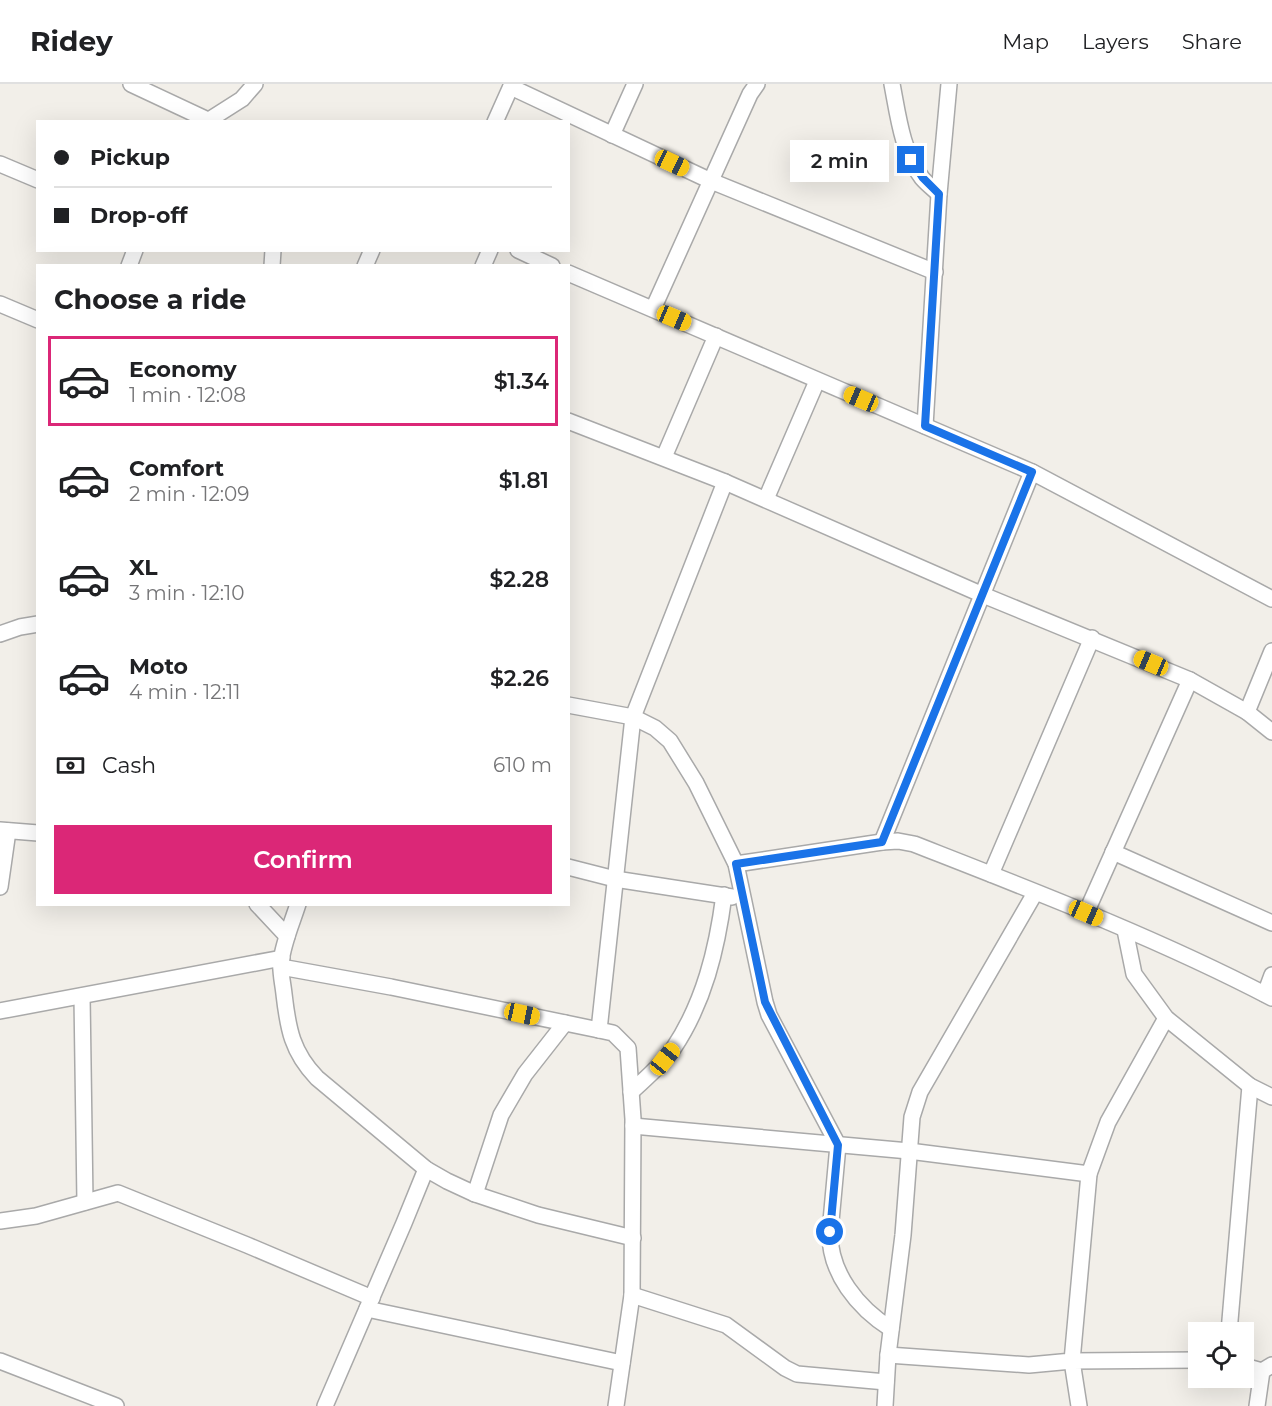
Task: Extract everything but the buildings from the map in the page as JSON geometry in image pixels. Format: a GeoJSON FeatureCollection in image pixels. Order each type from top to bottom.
{"type":"FeatureCollection","features":[{"type":"Feature","properties":{"kind":"street"},"geometry":{"type":"LineString","coordinates":[[132,84],[203,119],[242,99],[255,84]]}},
{"type":"Feature","properties":{"kind":"street"},"geometry":{"type":"LineString","coordinates":[[154,84],[162,99]]}},
{"type":"Feature","properties":{"kind":"street"},"geometry":{"type":"LineString","coordinates":[[612,135],[635,84]]}},
{"type":"Feature","properties":{"kind":"street"},"geometry":{"type":"LineString","coordinates":[[653,309],[750,94],[757,84]]}},
{"type":"Feature","properties":{"kind":"street"},"geometry":{"type":"LineString","coordinates":[[892,84],[901,131],[911,160],[923,178],[939,194]]}},
{"type":"Feature","properties":{"kind":"street"},"geometry":{"type":"LineString","coordinates":[[925,426],[939,194],[950,84]]}},
{"type":"Feature","properties":{"kind":"street"},"geometry":{"type":"LineString","coordinates":[[496,120],[512,86],[711,181],[935,272]]}},
{"type":"Feature","properties":{"kind":"street"},"geometry":{"type":"LineString","coordinates":[[0,164],[36,179]]}},
{"type":"Feature","properties":{"kind":"street"},"geometry":{"type":"LineString","coordinates":[[522,252],[548,264]]}},
{"type":"Feature","properties":{"kind":"street"},"geometry":{"type":"LineString","coordinates":[[570,274],[1032,472],[1272,599]]}},
{"type":"Feature","properties":{"kind":"street"},"geometry":{"type":"LineString","coordinates":[[0,304],[36,319]]}},
{"type":"Feature","properties":{"kind":"street"},"geometry":{"type":"LineString","coordinates":[[664,457],[716,336]]}},
{"type":"Feature","properties":{"kind":"street"},"geometry":{"type":"LineString","coordinates":[[766,499],[817,381]]}},
{"type":"Feature","properties":{"kind":"street"},"geometry":{"type":"LineString","coordinates":[[570,422],[726,482],[983,595],[1190,680],[1247,712],[1272,732]]}},
{"type":"Feature","properties":{"kind":"street"},"geometry":{"type":"LineString","coordinates":[[882,842],[1032,472]]}},
{"type":"Feature","properties":{"kind":"street"},"geometry":{"type":"LineString","coordinates":[[599,1030],[633,717],[726,482]]}},
{"type":"Feature","properties":{"kind":"street"},"geometry":{"type":"LineString","coordinates":[[0,634],[36,624]]}},
{"type":"Feature","properties":{"kind":"street"},"geometry":{"type":"LineString","coordinates":[[991,874],[1092,638]]}},
{"type":"Feature","properties":{"kind":"street"},"geometry":{"type":"LineString","coordinates":[[1247,712],[1272,651]]}},
{"type":"Feature","properties":{"kind":"street"},"geometry":{"type":"LineString","coordinates":[[1086,913],[1190,680]]}},
{"type":"Feature","properties":{"kind":"street"},"geometry":{"type":"LineString","coordinates":[[570,705],[633,717],[655,728],[670,741],[696,783],[736,864],[767,1009],[838,1145],[830,1232],[833,1259],[862,1308],[891,1329]]}},
{"type":"Feature","properties":{"kind":"street"},"geometry":{"type":"LineString","coordinates":[[0,887],[4,830],[36,833]]}},
{"type":"Feature","properties":{"kind":"street"},"geometry":{"type":"LineString","coordinates":[[736,864],[882,842],[898,841],[914,844],[1086,913],[1228,975],[1268,996],[1272,975]]}},
{"type":"Feature","properties":{"kind":"street"},"geometry":{"type":"LineString","coordinates":[[1113,852],[1272,923]]}},
{"type":"Feature","properties":{"kind":"street"},"geometry":{"type":"LineString","coordinates":[[570,868],[615,879],[744,898]]}},
{"type":"Feature","properties":{"kind":"street"},"geometry":{"type":"LineString","coordinates":[[885,1406],[888,1355],[903,1235],[912,1117],[920,1092],[1035,893]]}},
{"type":"Feature","properties":{"kind":"street"},"geometry":{"type":"LineString","coordinates":[[631,1092],[668,1056],[691,1017],[703,991],[719,936],[724,896]]}},
{"type":"Feature","properties":{"kind":"street"},"geometry":{"type":"LineString","coordinates":[[259,906],[287,936]]}},
{"type":"Feature","properties":{"kind":"street"},"geometry":{"type":"LineString","coordinates":[[297,906],[281,963],[289,1030],[303,1064],[317,1078],[426,1169],[475,1194],[538,1215],[633,1238]]}},
{"type":"Feature","properties":{"kind":"street"},"geometry":{"type":"LineString","coordinates":[[1125,930],[1134,974],[1166,1018],[1250,1086],[1272,1097]]}},
{"type":"Feature","properties":{"kind":"street"},"geometry":{"type":"LineString","coordinates":[[0,1011],[281,963],[613,1033],[628,1048],[633,1126],[632,1295],[616,1406]]}},
{"type":"Feature","properties":{"kind":"street"},"geometry":{"type":"LineString","coordinates":[[82,996],[86,1202]]}},
{"type":"Feature","properties":{"kind":"street"},"geometry":{"type":"LineString","coordinates":[[1079,1406],[1072,1361],[1089,1174],[1108,1122],[1166,1018]]}},
{"type":"Feature","properties":{"kind":"street"},"geometry":{"type":"LineString","coordinates":[[475,1194],[501,1115],[525,1074],[565,1023]]}},
{"type":"Feature","properties":{"kind":"street"},"geometry":{"type":"LineString","coordinates":[[1230,1322],[1250,1086]]}},
{"type":"Feature","properties":{"kind":"street"},"geometry":{"type":"LineString","coordinates":[[633,1126],[909,1151],[1089,1174]]}},
{"type":"Feature","properties":{"kind":"street"},"geometry":{"type":"LineString","coordinates":[[325,1406],[426,1169]]}},
{"type":"Feature","properties":{"kind":"street"},"geometry":{"type":"LineString","coordinates":[[0,1221],[36,1216],[118,1193],[370,1304],[622,1363]]}},
{"type":"Feature","properties":{"kind":"street"},"geometry":{"type":"LineString","coordinates":[[632,1295],[726,1325],[785,1368],[797,1374],[886,1382]]}},
{"type":"Feature","properties":{"kind":"street"},"geometry":{"type":"LineString","coordinates":[[888,1355],[1029,1365],[1072,1361],[1188,1360]]}},
{"type":"Feature","properties":{"kind":"street"},"geometry":{"type":"LineString","coordinates":[[0,1361],[116,1406]]}},
{"type":"Feature","properties":{"kind":"street"},"geometry":{"type":"LineString","coordinates":[[1257,1406],[1267,1368]]}},
{"type":"Feature","properties":{"kind":"route"},"geometry":{"type":"LineString","coordinates":[[830,1232],[838,1145],[769,1015],[736,864],[882,842],[1032,472],[925,426],[939,194],[923,178],[911,160]]}}]}
